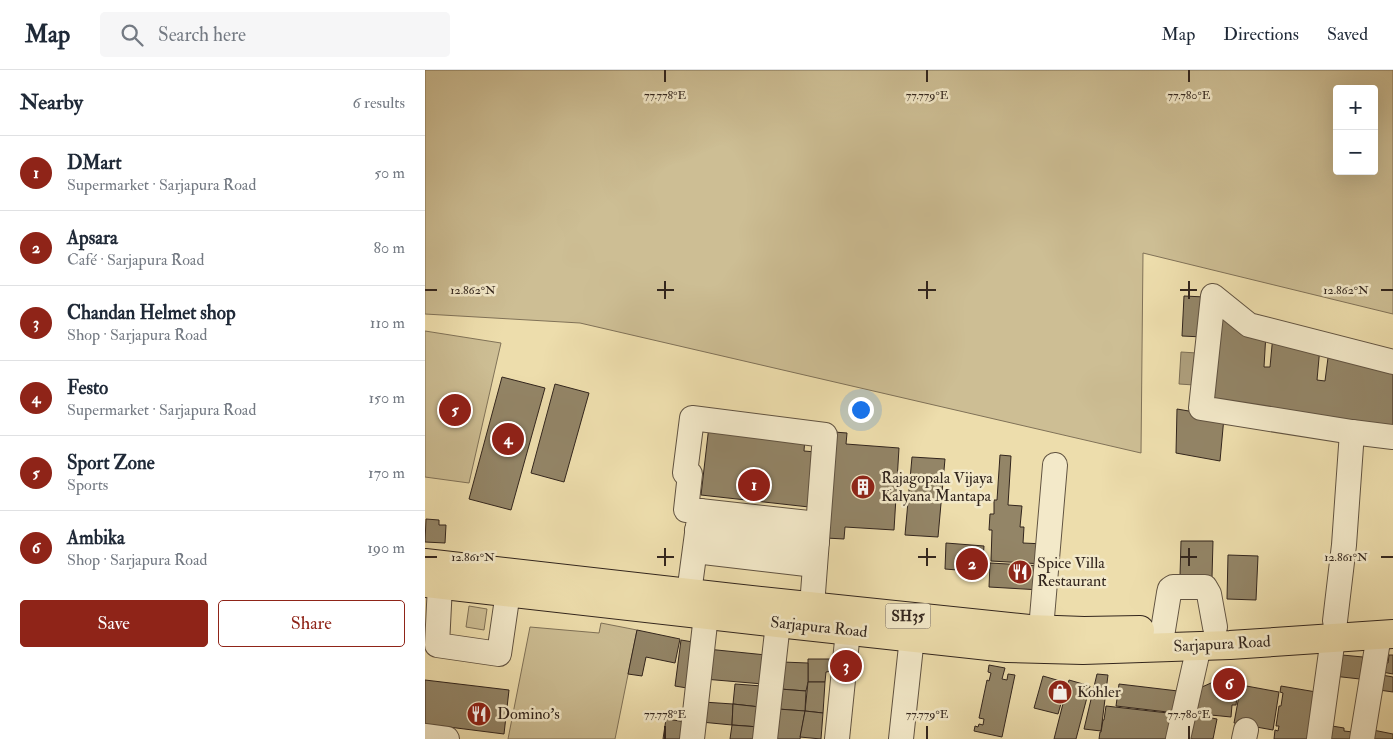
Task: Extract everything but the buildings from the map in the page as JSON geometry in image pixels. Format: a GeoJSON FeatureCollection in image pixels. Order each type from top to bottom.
{"type":"FeatureCollection","features":[{"type":"Feature","properties":{"kind":"main road","name":"Sarjapura Road"},"geometry":{"type":"LineString","coordinates":[[430,577],[508,592],[723,610],[812,606],[1041,629],[1083,641],[1210,640],[1334,629],[1382,628]]}},
{"type":"Feature","properties":{"kind":"main road","name":"Sarjapura Road"},"geometry":{"type":"LineString","coordinates":[[430,577],[689,593],[723,610],[778,623],[1007,648],[1083,641],[1163,630],[1210,640]]}},
{"type":"Feature","properties":{"kind":"street"},"geometry":{"type":"LineString","coordinates":[[1393,362],[1249,324],[1213,296],[1201,408],[1393,437]]}},
{"type":"Feature","properties":{"kind":"street"},"geometry":{"type":"LineString","coordinates":[[701,440],[696,475],[685,473],[692,418],[825,435],[812,606]]}},
{"type":"Feature","properties":{"kind":"street"},"geometry":{"type":"LineString","coordinates":[[1319,739],[1334,629],[1352,432]]}},
{"type":"Feature","properties":{"kind":"street"},"geometry":{"type":"LineString","coordinates":[[1041,629],[1055,464]]}},
{"type":"Feature","properties":{"kind":"street"},"geometry":{"type":"LineString","coordinates":[[689,593],[697,531],[686,510],[690,474]]}},
{"type":"Feature","properties":{"kind":"street"},"geometry":{"type":"LineString","coordinates":[[697,531],[817,544]]}},
{"type":"Feature","properties":{"kind":"street"},"geometry":{"type":"LineString","coordinates":[[697,531],[817,544]]}},
{"type":"Feature","properties":{"kind":"street"},"geometry":{"type":"LineString","coordinates":[[430,577],[437,645],[499,654],[508,592]]}},
{"type":"Feature","properties":{"kind":"street"},"geometry":{"type":"LineString","coordinates":[[1163,630],[1170,589],[1173,587],[1205,587],[1209,594],[1210,640],[1178,739]]}},
{"type":"Feature","properties":{"kind":"street"},"geometry":{"type":"LineString","coordinates":[[692,739],[723,610]]}},
{"type":"Feature","properties":{"kind":"street"},"geometry":{"type":"LineString","coordinates":[[765,739],[778,623]]}},
{"type":"Feature","properties":{"kind":"street"},"geometry":{"type":"LineString","coordinates":[[1362,739],[1382,628]]}},
{"type":"Feature","properties":{"kind":"street"},"geometry":{"type":"LineString","coordinates":[[837,739],[848,631]]}},
{"type":"Feature","properties":{"kind":"street"},"geometry":{"type":"LineString","coordinates":[[901,739],[912,637]]}},
{"type":"Feature","properties":{"kind":"street"},"geometry":{"type":"LineString","coordinates":[[425,736],[447,739]]}},
{"type":"Feature","properties":{"kind":"shaded area"},"geometry":{"type":"Polygon","coordinates":[[[425,70],[1393,70],[1393,314],[1143,253],[1141,453],[580,323],[425,314],[425,70]]]}},
{"type":"Feature","properties":{"kind":"shaded area"},"geometry":{"type":"Polygon","coordinates":[[[425,331],[501,343],[469,483],[425,477],[425,331]]]}},
{"type":"Feature","properties":{"kind":"shaded area"},"geometry":{"type":"Polygon","coordinates":[[[1181,352],[1197,353],[1194,385],[1179,384],[1181,352]]]}},
{"type":"Feature","properties":{"kind":"shaded area"},"geometry":{"type":"Polygon","coordinates":[[[469,606],[487,609],[484,630],[466,627],[469,606]]]}},
{"type":"Feature","properties":{"kind":"shaded area"},"geometry":{"type":"Polygon","coordinates":[[[601,623],[637,630],[615,739],[508,739],[530,627],[599,633],[601,623]]]}},
{"type":"Feature","properties":{"kind":"place","name":"Sport Zone"},"geometry":{"type":"Point","coordinates":[455,410]}},
{"type":"Feature","properties":{"kind":"place","name":"Festo"},"geometry":{"type":"Point","coordinates":[508,439]}},
{"type":"Feature","properties":{"kind":"place","name":"DMart"},"geometry":{"type":"Point","coordinates":[754,485]}},
{"type":"Feature","properties":{"kind":"place","name":"Rajagopala Vijaya Kalyana Mantapa"},"geometry":{"type":"Point","coordinates":[863,487]}},
{"type":"Feature","properties":{"kind":"place","name":"Apsara"},"geometry":{"type":"Point","coordinates":[972,564]}},
{"type":"Feature","properties":{"kind":"place","name":"Spice Villa Restaurant"},"geometry":{"type":"Point","coordinates":[1020,572]}},
{"type":"Feature","properties":{"kind":"place","name":"Chandan Helmet shop"},"geometry":{"type":"Point","coordinates":[846,666]}},
{"type":"Feature","properties":{"kind":"place","name":"Ambika"},"geometry":{"type":"Point","coordinates":[1229,684]}},
{"type":"Feature","properties":{"kind":"place","name":"Kohler"},"geometry":{"type":"Point","coordinates":[1060,692]}},
{"type":"Feature","properties":{"kind":"place","name":"Domino's"},"geometry":{"type":"Point","coordinates":[479,714]}}]}
